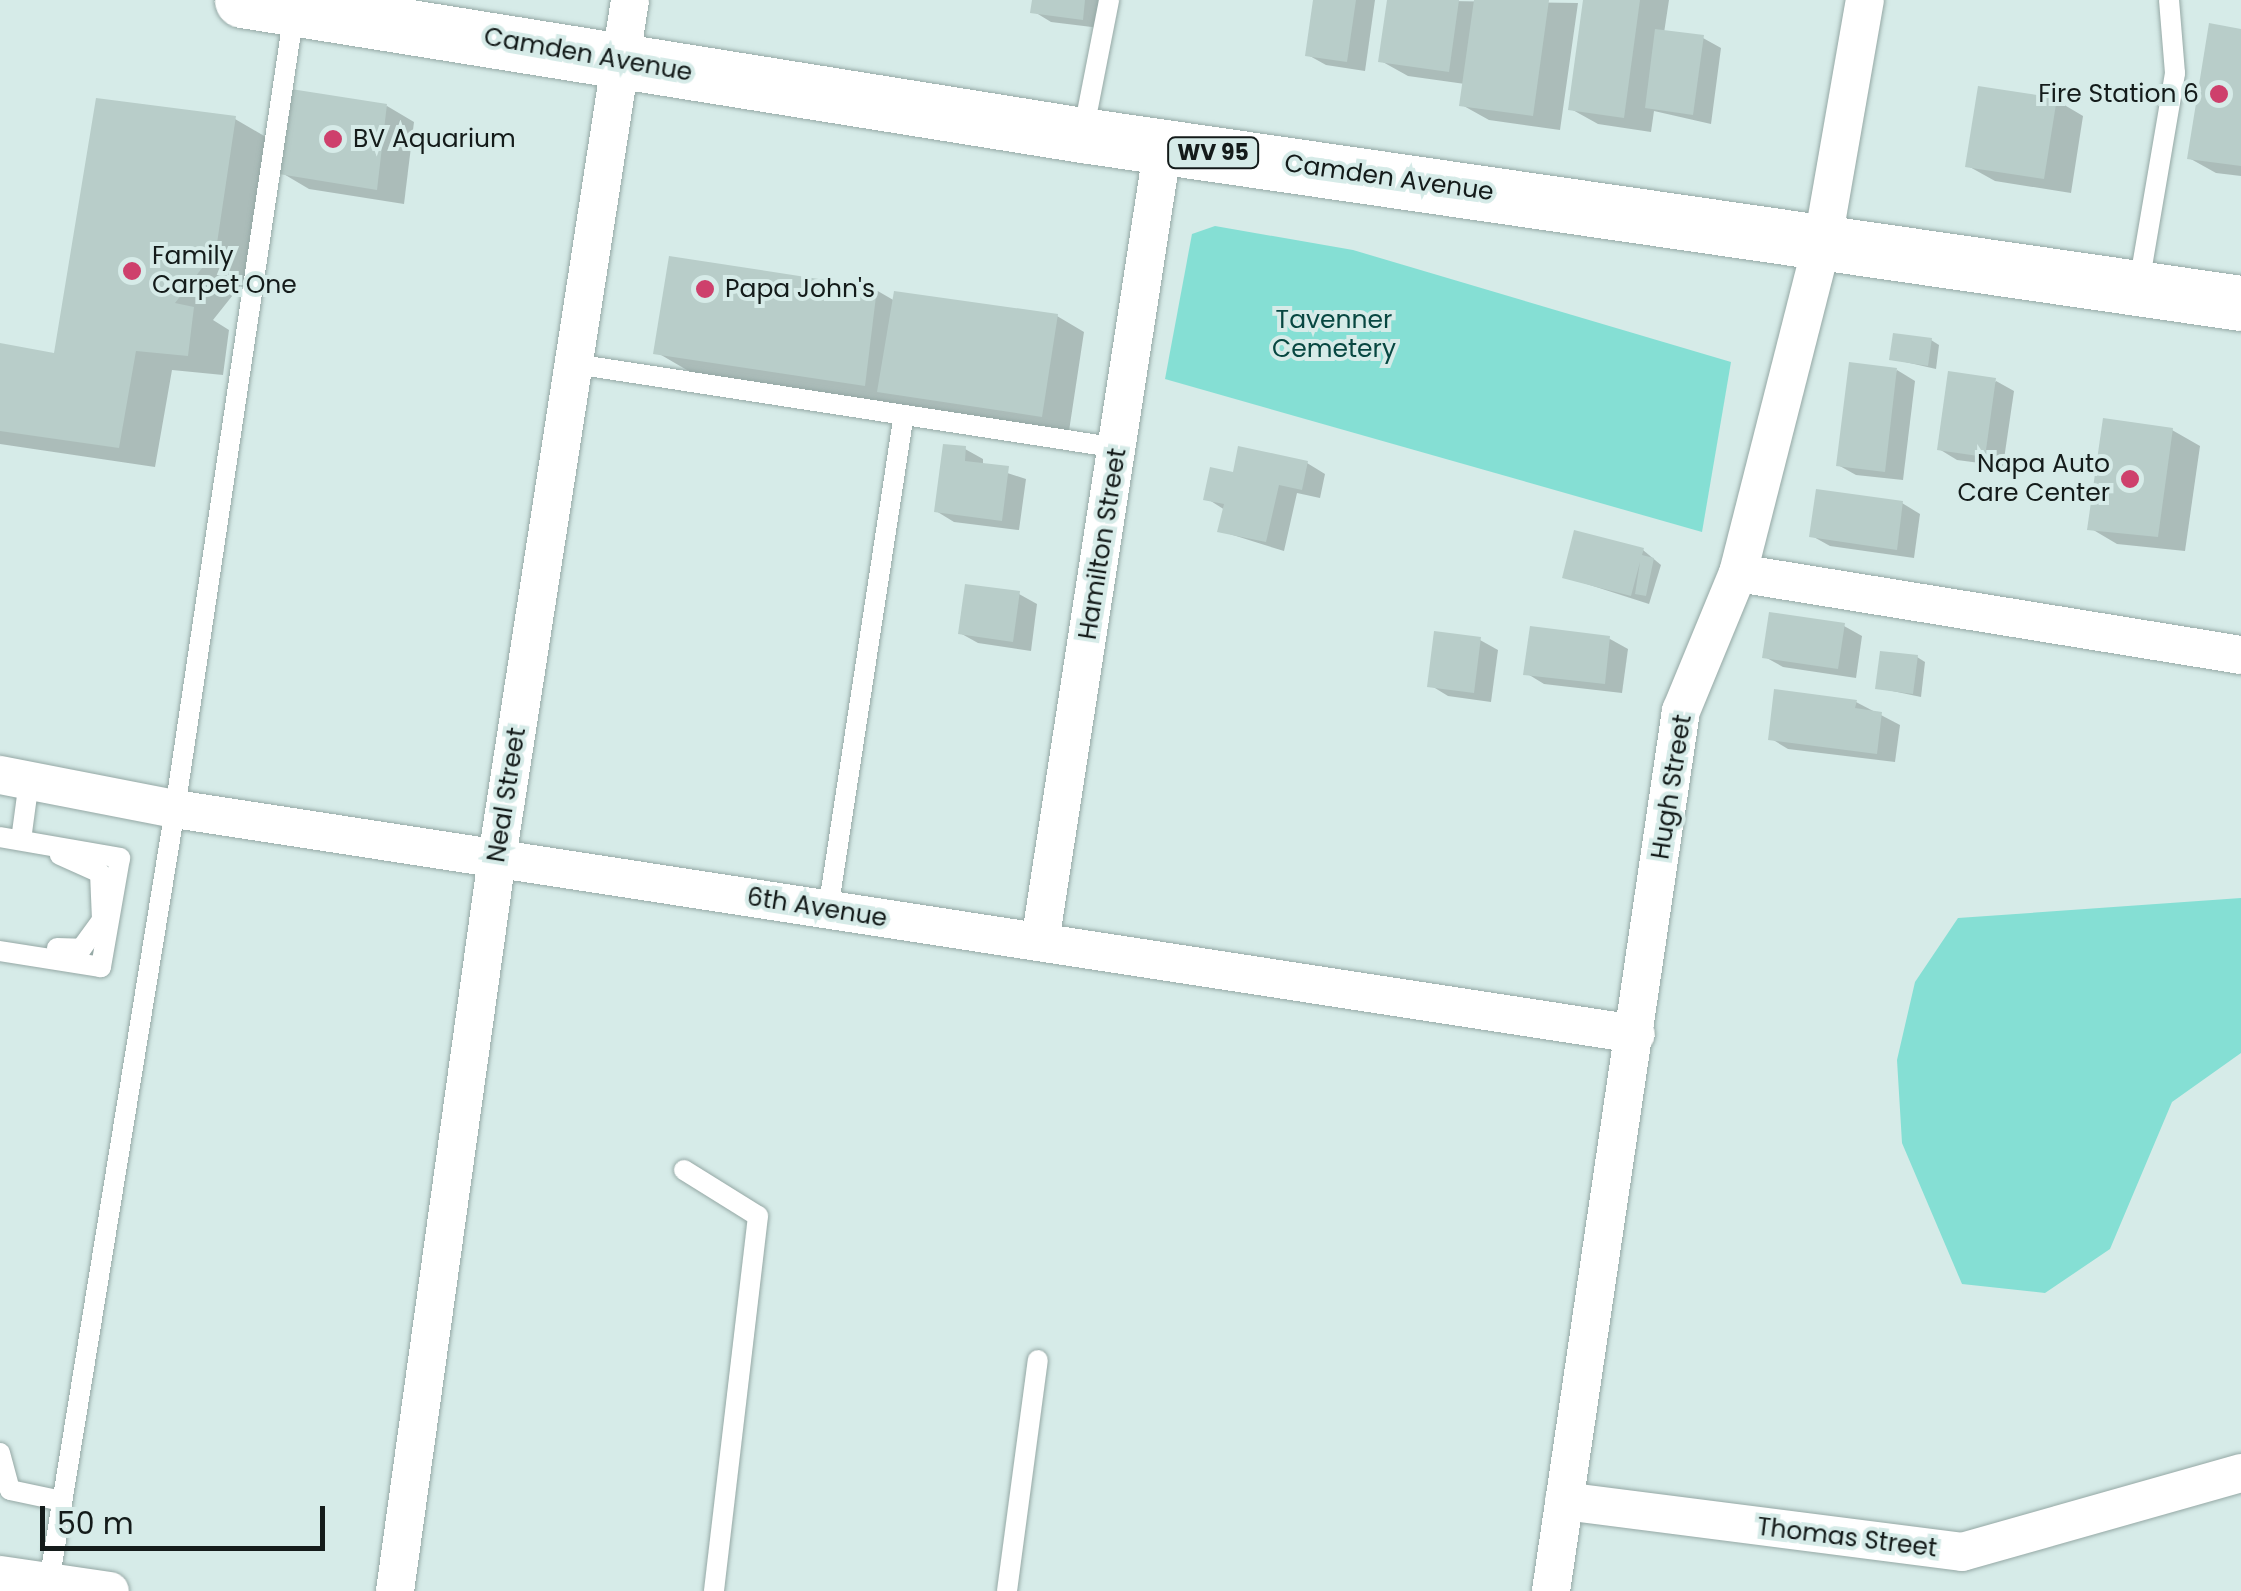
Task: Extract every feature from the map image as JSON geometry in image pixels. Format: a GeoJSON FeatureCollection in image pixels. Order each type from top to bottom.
{"type":"FeatureCollection","features":[{"type":"Feature","properties":{"kind":"main road","name":"Camden Avenue"},"geometry":{"type":"LineString","coordinates":[[263,3],[407,13],[623,61],[1082,135],[2241,303]]}},
{"type":"Feature","properties":{"kind":"street","name":"Neal Street"},"geometry":{"type":"LineString","coordinates":[[395,1591],[497,858],[630,0]]}},
{"type":"Feature","properties":{"kind":"street","name":"Hugh Street"},"geometry":{"type":"LineString","coordinates":[[1551,1591],[1682,711],[1738,573],[1822,240],[1865,0]]}},
{"type":"Feature","properties":{"kind":"street","name":"Hamilton Street"},"geometry":{"type":"LineString","coordinates":[[1040,942],[1164,146]]}},
{"type":"Feature","properties":{"kind":"street"},"geometry":{"type":"LineString","coordinates":[[1738,573],[2241,655]]}},
{"type":"Feature","properties":{"kind":"street","name":"6th Avenue"},"geometry":{"type":"LineString","coordinates":[[15,778],[175,809],[1636,1034]]}},
{"type":"Feature","properties":{"kind":"street","name":"Thomas Street"},"geometry":{"type":"LineString","coordinates":[[1564,1502],[1962,1552],[2241,1473]]}},
{"type":"Feature","properties":{"kind":"street"},"geometry":{"type":"LineString","coordinates":[[0,1574],[48,1586],[110,1591]]}},
{"type":"Feature","properties":{"kind":"lane"},"geometry":{"type":"LineString","coordinates":[[1082,135],[1109,0]]}},
{"type":"Feature","properties":{"kind":"lane"},"geometry":{"type":"LineString","coordinates":[[2139,286],[2175,74],[2169,0]]}},
{"type":"Feature","properties":{"kind":"lane"},"geometry":{"type":"LineString","coordinates":[[48,1586],[175,809],[263,3]]}},
{"type":"Feature","properties":{"kind":"lane"},"geometry":{"type":"LineString","coordinates":[[575,364],[904,419],[1118,448]]}},
{"type":"Feature","properties":{"kind":"lane"},"geometry":{"type":"LineString","coordinates":[[828,910],[904,419]]}},
{"type":"Feature","properties":{"kind":"lane"},"geometry":{"type":"LineString","coordinates":[[0,948],[101,966],[120,858],[10,839],[15,778]]}},
{"type":"Feature","properties":{"kind":"lane"},"geometry":{"type":"LineString","coordinates":[[684,1170],[758,1216],[714,1591]]}},
{"type":"Feature","properties":{"kind":"lane"},"geometry":{"type":"LineString","coordinates":[[1007,1591],[1038,1360]]}},
{"type":"Feature","properties":{"kind":"lane"},"geometry":{"type":"LineString","coordinates":[[0,1453],[10,1490],[62,1501]]}},
{"type":"Feature","properties":{"kind":"green space","name":"Tavenner Cemetery"},"geometry":{"type":"Polygon","coordinates":[[[1215,226],[1353,250],[1731,362],[1702,532],[1165,379],[1192,234],[1215,226]]]}},
{"type":"Feature","properties":{"kind":"green space"},"geometry":{"type":"Polygon","coordinates":[[[2241,898],[2241,1053],[2172,1102],[2110,1249],[2045,1293],[1962,1284],[1902,1143],[1897,1060],[1915,982],[1958,918],[2241,898]]]}},
{"type":"Feature","properties":{"kind":"building"},"geometry":{"type":"Polygon","coordinates":[[[1032,0],[1085,0],[1083,20],[1030,13],[1032,0]]]}},
{"type":"Feature","properties":{"kind":"building"},"geometry":{"type":"Polygon","coordinates":[[[1313,0],[1356,0],[1347,62],[1305,56],[1313,0]]]}},
{"type":"Feature","properties":{"kind":"building"},"geometry":{"type":"Polygon","coordinates":[[[1387,0],[1459,0],[1449,72],[1378,62],[1387,0]]]}},
{"type":"Feature","properties":{"kind":"building"},"geometry":{"type":"Polygon","coordinates":[[[1474,0],[1549,0],[1533,116],[1459,106],[1474,0]]]}},
{"type":"Feature","properties":{"kind":"building"},"geometry":{"type":"Polygon","coordinates":[[[1583,0],[1640,0],[1624,118],[1568,110],[1583,0]]]}},
{"type":"Feature","properties":{"kind":"building","name":"Fire Station 6"},"geometry":{"type":"Polygon","coordinates":[[[2209,23],[2241,29],[2241,166],[2187,159],[2209,23]]]}},
{"type":"Feature","properties":{"kind":"building"},"geometry":{"type":"Polygon","coordinates":[[[1655,29],[1704,35],[1693,115],[1645,108],[1655,29]]]}},
{"type":"Feature","properties":{"kind":"building"},"geometry":{"type":"Polygon","coordinates":[[[1978,86],[2057,98],[2044,179],[1965,167],[1978,86]]]}},
{"type":"Feature","properties":{"kind":"building","name":"BV Aquarium"},"geometry":{"type":"Polygon","coordinates":[[[291,89],[387,104],[377,190],[279,174],[291,89]]]}},
{"type":"Feature","properties":{"kind":"building","name":"Family Carpet One"},"geometry":{"type":"Polygon","coordinates":[[[96,98],[236,116],[216,250],[175,303],[194,307],[188,356],[136,351],[119,448],[0,431],[0,343],[54,353],[96,98]]]}},
{"type":"Feature","properties":{"kind":"building"},"geometry":{"type":"Polygon","coordinates":[[[669,256],[877,288],[865,386],[653,354],[669,256]]]}},
{"type":"Feature","properties":{"kind":"building"},"geometry":{"type":"Polygon","coordinates":[[[894,291],[1058,314],[1042,417],[877,392],[894,291]]]}},
{"type":"Feature","properties":{"kind":"building"},"geometry":{"type":"Polygon","coordinates":[[[1893,333],[1932,338],[1928,366],[1889,360],[1893,333]]]}},
{"type":"Feature","properties":{"kind":"building"},"geometry":{"type":"Polygon","coordinates":[[[1849,362],[1897,368],[1885,472],[1836,466],[1849,362]]]}},
{"type":"Feature","properties":{"kind":"building"},"geometry":{"type":"Polygon","coordinates":[[[1948,371],[1996,378],[1985,457],[1937,450],[1948,371]]]}},
{"type":"Feature","properties":{"kind":"building","name":"Napa Auto Care Center"},"geometry":{"type":"Polygon","coordinates":[[[2103,418],[2173,428],[2158,537],[2087,530],[2103,418]]]}},
{"type":"Feature","properties":{"kind":"building"},"geometry":{"type":"Polygon","coordinates":[[[943,444],[966,446],[965,461],[1009,466],[1002,521],[934,512],[943,444]]]}},
{"type":"Feature","properties":{"kind":"building"},"geometry":{"type":"Polygon","coordinates":[[[1238,446],[1308,461],[1302,490],[1279,485],[1266,542],[1217,532],[1224,504],[1203,500],[1210,467],[1233,472],[1238,446]]]}},
{"type":"Feature","properties":{"kind":"building"},"geometry":{"type":"Polygon","coordinates":[[[1816,489],[1903,501],[1897,550],[1809,537],[1816,489]]]}},
{"type":"Feature","properties":{"kind":"building"},"geometry":{"type":"Polygon","coordinates":[[[1574,530],[1644,548],[1642,555],[1654,558],[1646,596],[1635,594],[1640,562],[1631,596],[1562,578],[1574,530]]]}},
{"type":"Feature","properties":{"kind":"building"},"geometry":{"type":"Polygon","coordinates":[[[965,584],[1020,591],[1013,642],[958,634],[965,584]]]}},
{"type":"Feature","properties":{"kind":"building"},"geometry":{"type":"Polygon","coordinates":[[[1769,612],[1845,623],[1838,669],[1762,658],[1769,612]]]}},
{"type":"Feature","properties":{"kind":"building"},"geometry":{"type":"Polygon","coordinates":[[[1530,626],[1610,636],[1605,684],[1523,675],[1530,626]]]}},
{"type":"Feature","properties":{"kind":"building"},"geometry":{"type":"Polygon","coordinates":[[[1434,631],[1481,637],[1474,693],[1427,687],[1434,631]]]}},
{"type":"Feature","properties":{"kind":"building"},"geometry":{"type":"Polygon","coordinates":[[[1880,651],[1918,655],[1913,694],[1875,689],[1880,651]]]}},
{"type":"Feature","properties":{"kind":"building"},"geometry":{"type":"Polygon","coordinates":[[[1774,689],[1857,700],[1855,708],[1882,712],[1877,754],[1768,740],[1774,689]]]}},
{"type":"Feature","properties":{"kind":"place","name":"Fire Station 6"},"geometry":{"type":"Point","coordinates":[2219,94]}},
{"type":"Feature","properties":{"kind":"place","name":"BV Aquarium"},"geometry":{"type":"Point","coordinates":[333,139]}},
{"type":"Feature","properties":{"kind":"place","name":"Family Carpet One"},"geometry":{"type":"Point","coordinates":[132,271]}},
{"type":"Feature","properties":{"kind":"place","name":"Papa John's"},"geometry":{"type":"Point","coordinates":[705,289]}},
{"type":"Feature","properties":{"kind":"place","name":"Napa Auto Care Center"},"geometry":{"type":"Point","coordinates":[2130,479]}}]}
